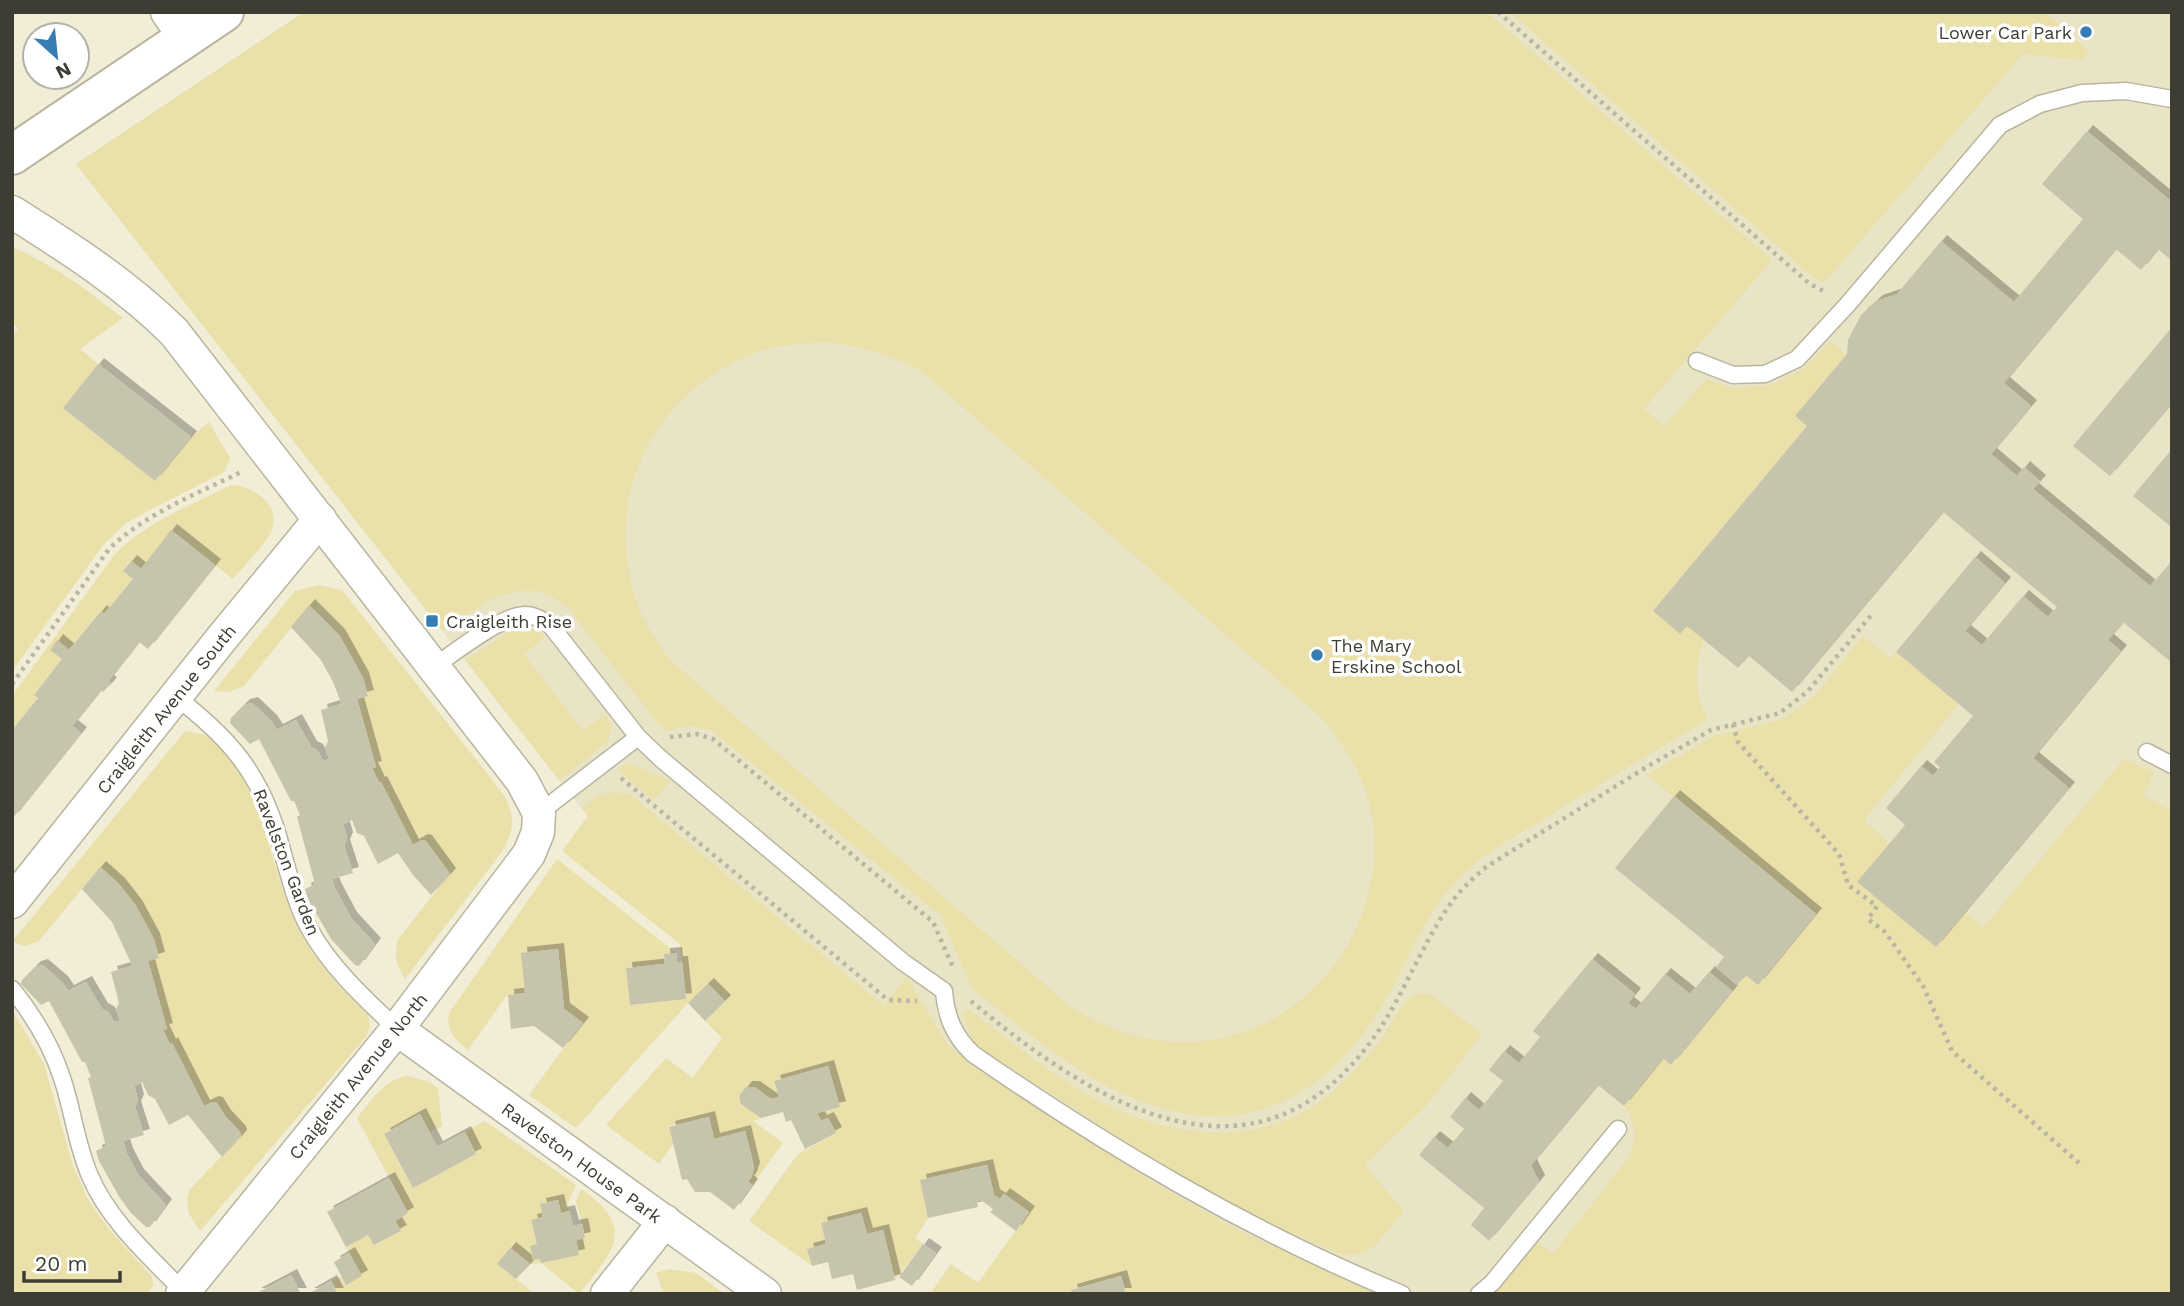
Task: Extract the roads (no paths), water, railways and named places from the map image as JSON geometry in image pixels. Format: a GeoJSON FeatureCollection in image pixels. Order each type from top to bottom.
{"type":"FeatureCollection","features":[{"type":"Feature","properties":{"kind":"street"},"geometry":{"type":"LineString","coordinates":[[12,155],[176,25],[224,12]]}},
{"type":"Feature","properties":{"kind":"street"},"geometry":{"type":"LineString","coordinates":[[12,212],[89,260],[143,302],[174,332],[523,780],[539,813]]}},
{"type":"Feature","properties":{"kind":"street","name":"Craigleith Avenue South"},"geometry":{"type":"LineString","coordinates":[[12,901],[320,519]]}},
{"type":"Feature","properties":{"kind":"street","name":"Craigleith Avenue North"},"geometry":{"type":"LineString","coordinates":[[183,1293],[397,1030],[529,853],[538,832],[539,813]]}},
{"type":"Feature","properties":{"kind":"street","name":"Ravelston House Park"},"geometry":{"type":"LineString","coordinates":[[397,1030],[765,1294]]}},
{"type":"Feature","properties":{"kind":"street"},"geometry":{"type":"LineString","coordinates":[[607,1294],[664,1221]]}},
{"type":"Feature","properties":{"kind":"lane"},"geometry":{"type":"LineString","coordinates":[[1697,361],[1733,375],[1765,374],[1797,359],[1848,304],[2000,125],[2040,104],[2082,93],[2126,91],[2172,99]]}},
{"type":"Feature","properties":{"kind":"lane"},"geometry":{"type":"LineString","coordinates":[[435,666],[476,638],[516,616],[539,618],[551,625],[638,737],[944,997],[952,1026],[973,1054],[1146,1167],[1247,1223],[1402,1294]]}},
{"type":"Feature","properties":{"kind":"lane","name":"Ravelston Garden"},"geometry":{"type":"LineString","coordinates":[[175,696],[229,742],[245,764],[267,805],[297,899],[309,927],[337,968],[397,1030]]}},
{"type":"Feature","properties":{"kind":"lane"},"geometry":{"type":"LineString","coordinates":[[539,813],[638,737]]}},
{"type":"Feature","properties":{"kind":"lane"},"geometry":{"type":"LineString","coordinates":[[2147,752],[2172,765]]}},
{"type":"Feature","properties":{"kind":"lane"},"geometry":{"type":"LineString","coordinates":[[12,989],[30,1014],[56,1060],[84,1160],[98,1192],[117,1220],[183,1293]]}},
{"type":"Feature","properties":{"kind":"lane"},"geometry":{"type":"LineString","coordinates":[[1479,1294],[1492,1283],[1618,1129]]}},
{"type":"Feature","properties":{"kind":"place","name":"Lower Car Park"},"geometry":{"type":"Point","coordinates":[2086,32]}},
{"type":"Feature","properties":{"kind":"place","name":"Craigleith Rise"},"geometry":{"type":"Point","coordinates":[432,621]}},
{"type":"Feature","properties":{"kind":"place","name":"The Mary Erskine School"},"geometry":{"type":"Point","coordinates":[1317,655]}}]}
